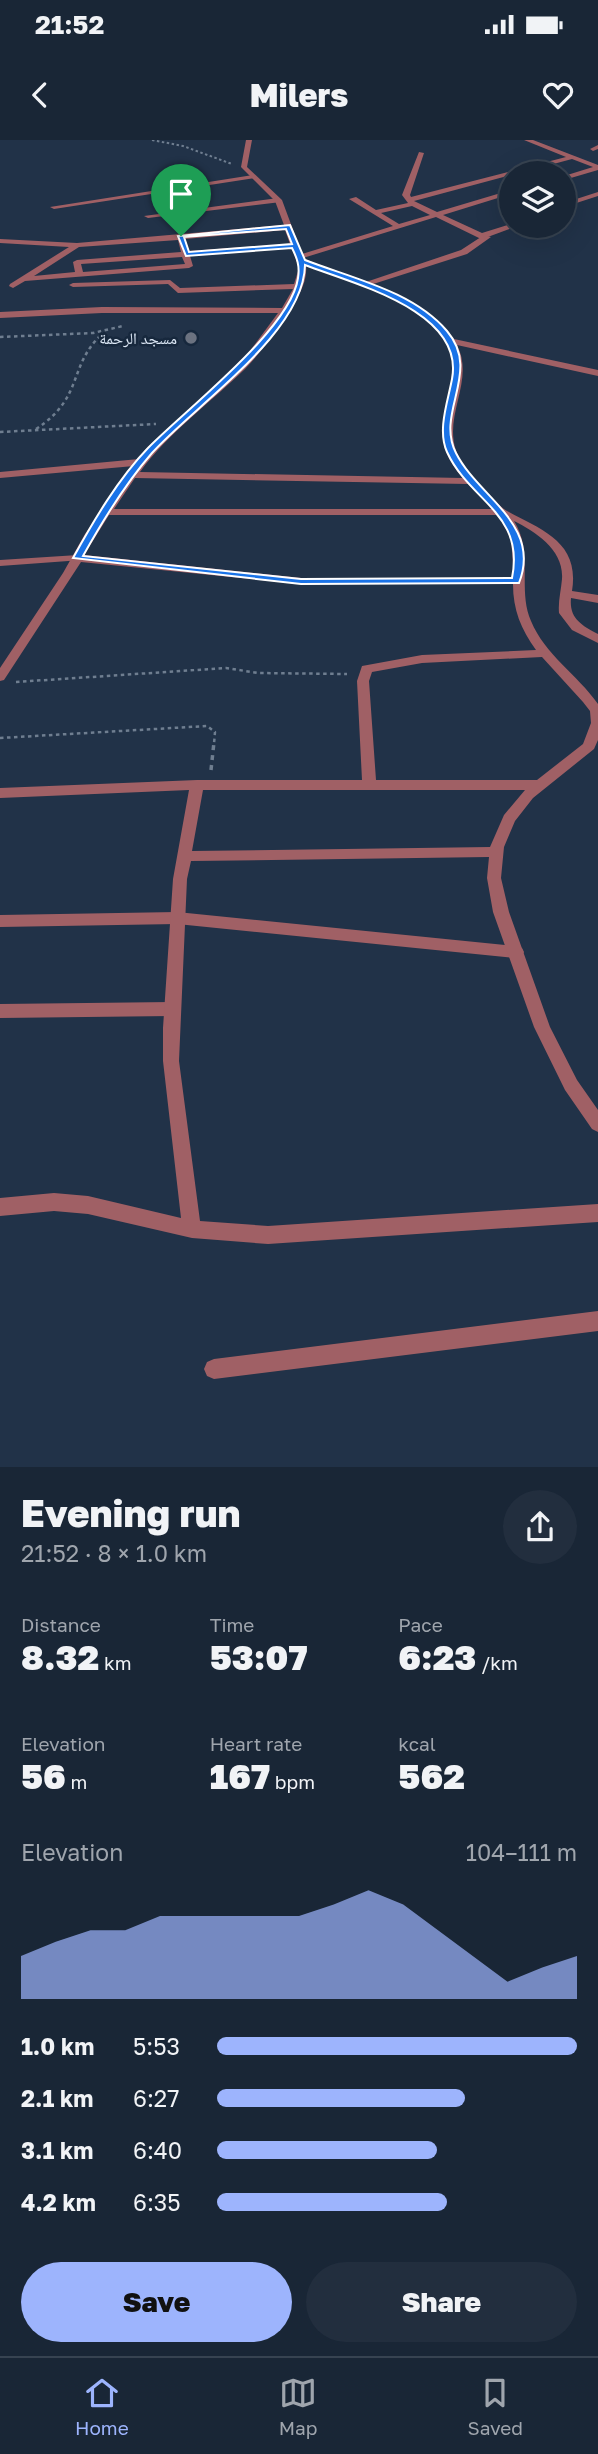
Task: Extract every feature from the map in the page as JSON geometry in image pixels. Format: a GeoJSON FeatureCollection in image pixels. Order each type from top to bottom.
{"type":"FeatureCollection","features":[{"type":"Feature","properties":{"kind":"street"},"geometry":{"type":"LineString","coordinates":[[5,680],[106,512],[141,462],[244,365],[285,311],[299,286],[303,274],[301,259],[278,200],[244,167],[249,140]]}},
{"type":"Feature","properties":{"kind":"street"},"geometry":{"type":"LineString","coordinates":[[527,140],[570,159],[598,167]]}},
{"type":"Feature","properties":{"kind":"street"},"geometry":{"type":"LineString","coordinates":[[421,153],[406,195],[411,202],[430,215],[487,237]]}},
{"type":"Feature","properties":{"kind":"street"},"geometry":{"type":"LineString","coordinates":[[563,161],[570,159]]}},
{"type":"Feature","properties":{"kind":"street"},"geometry":{"type":"LineString","coordinates":[[576,174],[598,167]]}},
{"type":"Feature","properties":{"kind":"street"},"geometry":{"type":"LineString","coordinates":[[54,207],[253,177]]}},
{"type":"Feature","properties":{"kind":"street"},"geometry":{"type":"LineString","coordinates":[[374,212],[499,178]]}},
{"type":"Feature","properties":{"kind":"street"},"geometry":{"type":"LineString","coordinates":[[576,201],[598,194]]}},
{"type":"Feature","properties":{"kind":"street"},"geometry":{"type":"LineString","coordinates":[[301,259],[396,225],[499,195]]}},
{"type":"Feature","properties":{"kind":"street"},"geometry":{"type":"LineString","coordinates":[[148,216],[278,200]]}},
{"type":"Feature","properties":{"kind":"street"},"geometry":{"type":"LineString","coordinates":[[353,200],[396,225]]}},
{"type":"Feature","properties":{"kind":"street"},"geometry":{"type":"LineString","coordinates":[[0,242],[77,245],[288,227]]}},
{"type":"Feature","properties":{"kind":"street"},"geometry":{"type":"LineString","coordinates":[[364,284],[464,252],[499,232]]}},
{"type":"Feature","properties":{"kind":"street"},"geometry":{"type":"LineString","coordinates":[[23,279],[187,268],[189,267],[181,237]]}},
{"type":"Feature","properties":{"kind":"street"},"geometry":{"type":"LineString","coordinates":[[77,245],[23,279],[8,285],[170,282],[178,291],[299,286]]}},
{"type":"Feature","properties":{"kind":"street"},"geometry":{"type":"LineString","coordinates":[[77,262],[294,246]]}},
{"type":"Feature","properties":{"kind":"street"},"geometry":{"type":"LineString","coordinates":[[64,254],[74,257],[79,275]]}},
{"type":"Feature","properties":{"kind":"street"},"geometry":{"type":"LineString","coordinates":[[301,259],[364,284],[422,313],[452,341],[598,373]]}},
{"type":"Feature","properties":{"kind":"street"},"geometry":{"type":"LineString","coordinates":[[0,315],[102,310],[285,311]]}},
{"type":"Feature","properties":{"kind":"street"},"geometry":{"type":"LineString","coordinates":[[452,341],[458,370],[447,439],[454,460],[470,481],[501,512],[516,534],[519,546],[516,581],[523,617],[547,653],[589,700],[598,723],[589,746],[540,785],[509,819],[496,852],[496,895],[516,952],[555,1056],[598,1124]]}},
{"type":"Feature","properties":{"kind":"street"},"geometry":{"type":"LineString","coordinates":[[0,475],[141,462]]}},
{"type":"Feature","properties":{"kind":"street"},"geometry":{"type":"LineString","coordinates":[[134,475],[470,481]]}},
{"type":"Feature","properties":{"kind":"street"},"geometry":{"type":"LineString","coordinates":[[106,512],[197,509],[501,512],[530,524],[550,541],[565,563],[568,577],[564,606],[568,620],[598,639]]}},
{"type":"Feature","properties":{"kind":"street"},"geometry":{"type":"LineString","coordinates":[[0,563],[78,558],[301,581],[516,581]]}},
{"type":"Feature","properties":{"kind":"street"},"geometry":{"type":"LineString","coordinates":[[565,593],[598,599]]}},
{"type":"Feature","properties":{"kind":"street"},"geometry":{"type":"LineString","coordinates":[[369,785],[363,674],[370,667],[422,659],[547,653]]}},
{"type":"Feature","properties":{"kind":"street"},"geometry":{"type":"LineString","coordinates":[[0,793],[203,785],[540,785]]}},
{"type":"Feature","properties":{"kind":"street"},"geometry":{"type":"LineString","coordinates":[[192,1229],[171,1061],[172,1009],[177,918],[184,856],[203,785]]}},
{"type":"Feature","properties":{"kind":"street"},"geometry":{"type":"LineString","coordinates":[[184,856],[496,852]]}},
{"type":"Feature","properties":{"kind":"street"},"geometry":{"type":"LineString","coordinates":[[0,920],[177,918],[516,952]]}},
{"type":"Feature","properties":{"kind":"street"},"geometry":{"type":"LineString","coordinates":[[0,1012],[172,1009]]}},
{"type":"Feature","properties":{"kind":"street"},"geometry":{"type":"LineString","coordinates":[[0,1207],[54,1202],[88,1205],[192,1229],[268,1235],[598,1213]]}},
{"type":"Feature","properties":{"kind":"street"},"geometry":{"type":"LineString","coordinates":[[214,1370],[598,1321]]}},
{"type":"Feature","properties":{"kind":"path"},"geometry":{"type":"LineString","coordinates":[[152,140],[183,146],[244,167]]}},
{"type":"Feature","properties":{"kind":"path"},"geometry":{"type":"LineString","coordinates":[[34,429],[52,418],[66,404],[86,348],[105,332]]}},
{"type":"Feature","properties":{"kind":"path"},"geometry":{"type":"LineString","coordinates":[[0,432],[180,423]]}},
{"type":"Feature","properties":{"kind":"path"},"geometry":{"type":"LineString","coordinates":[[5,680],[226,668],[258,673],[363,674]]}},
{"type":"Feature","properties":{"kind":"path"},"geometry":{"type":"LineString","coordinates":[[0,738],[208,726],[215,732],[203,785]]}},
{"type":"Feature","properties":{"kind":"place","name":"مسجد الرحمة"},"geometry":{"type":"Point","coordinates":[191,338]}},
{"type":"Feature","properties":{"kind":"route"},"geometry":{"type":"LineString","coordinates":[[181,236],[186,254],[294,246],[302,261],[395,297],[422,313],[443,331],[452,341],[458,363],[446,429],[450,450],[461,470],[501,512],[516,534],[521,558],[516,581],[261,579],[116,560],[78,558],[97,523],[149,452],[244,365],[267,337],[302,280],[302,261],[288,227],[181,236]]}}]}
